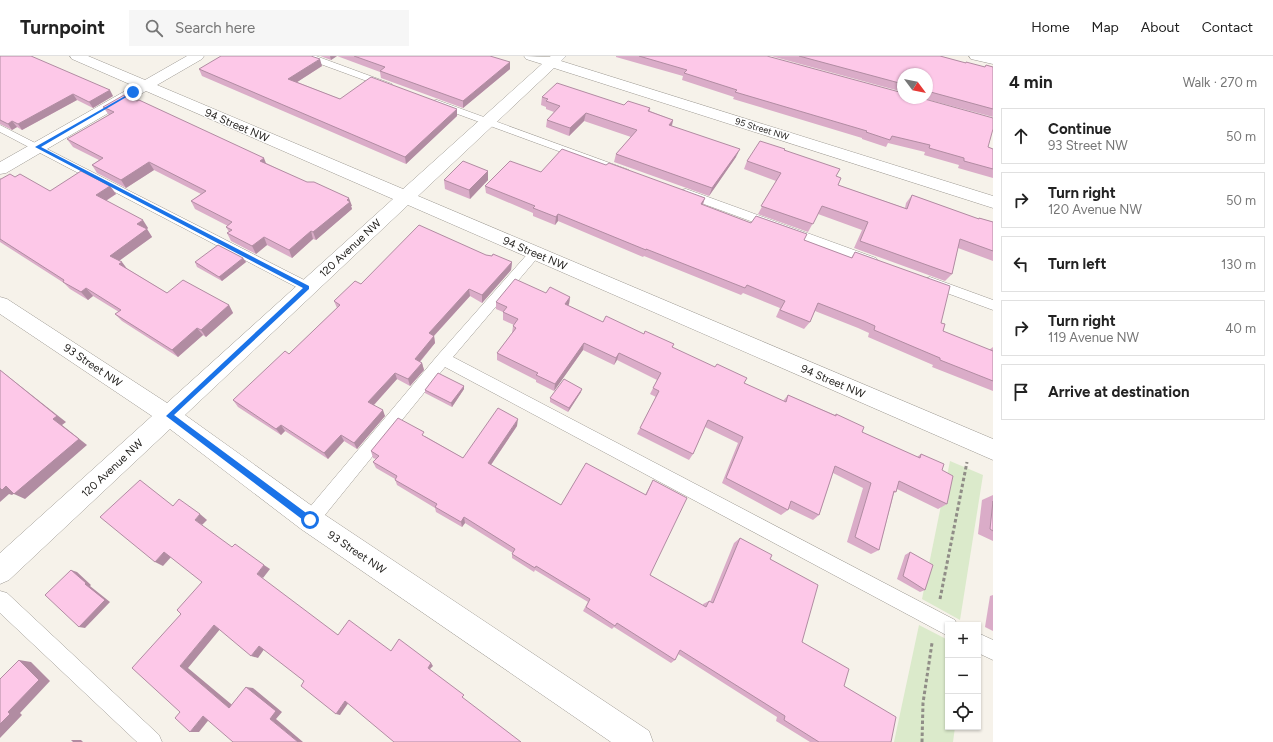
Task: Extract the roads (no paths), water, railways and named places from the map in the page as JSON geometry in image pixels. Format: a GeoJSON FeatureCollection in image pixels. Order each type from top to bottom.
{"type":"FeatureCollection","features":[{"type":"Feature","properties":{"kind":"street","name":"94 Street NW"},"geometry":{"type":"LineString","coordinates":[[77,56],[993,450]]}},
{"type":"Feature","properties":{"kind":"street"},"geometry":{"type":"LineString","coordinates":[[0,169],[197,56]]}},
{"type":"Feature","properties":{"kind":"street","name":"95 Street NW"},"geometry":{"type":"LineString","coordinates":[[530,56],[555,59],[993,202]]}},
{"type":"Feature","properties":{"kind":"street"},"geometry":{"type":"LineString","coordinates":[[976,56],[993,60]]}},
{"type":"Feature","properties":{"kind":"street","name":"120 Avenue NW"},"geometry":{"type":"LineString","coordinates":[[0,571],[555,59]]}},
{"type":"Feature","properties":{"kind":"street","name":"93 Street NW"},"geometry":{"type":"LineString","coordinates":[[0,304],[169,416],[310,520],[638,742]]}},
{"type":"Feature","properties":{"kind":"lane"},"geometry":{"type":"LineString","coordinates":[[307,56],[401,90]]}},
{"type":"Feature","properties":{"kind":"lane"},"geometry":{"type":"LineString","coordinates":[[430,101],[636,176]]}},
{"type":"Feature","properties":{"kind":"lane"},"geometry":{"type":"LineString","coordinates":[[0,128],[307,288]]}},
{"type":"Feature","properties":{"kind":"lane"},"geometry":{"type":"LineString","coordinates":[[674,189],[882,265]]}},
{"type":"Feature","properties":{"kind":"lane"},"geometry":{"type":"LineString","coordinates":[[310,520],[535,252]]}},
{"type":"Feature","properties":{"kind":"lane"},"geometry":{"type":"LineString","coordinates":[[919,278],[993,305]]}},
{"type":"Feature","properties":{"kind":"lane"},"geometry":{"type":"LineString","coordinates":[[443,360],[942,624]]}},
{"type":"Feature","properties":{"kind":"lane"},"geometry":{"type":"LineString","coordinates":[[0,600],[152,742]]}},
{"type":"Feature","properties":{"kind":"lane"},"geometry":{"type":"LineString","coordinates":[[981,644],[993,650]]}}]}
